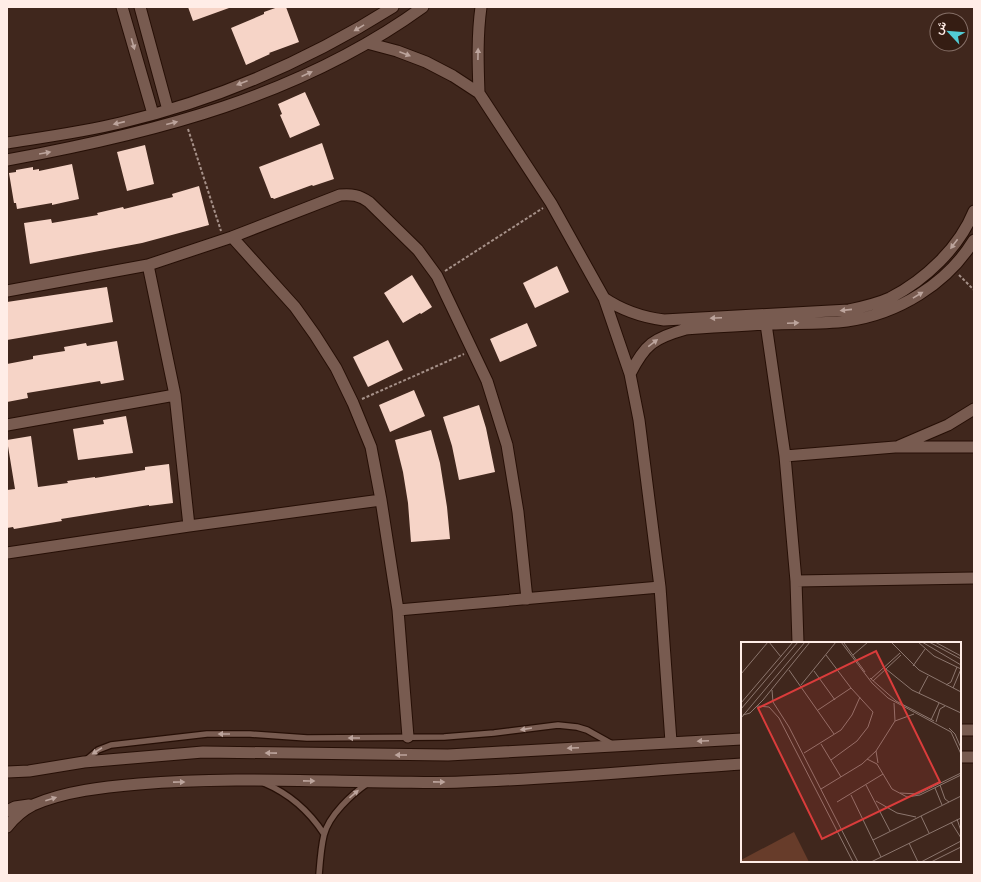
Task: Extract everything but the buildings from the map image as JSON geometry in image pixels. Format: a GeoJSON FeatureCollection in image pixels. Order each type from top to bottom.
{"type":"FeatureCollection","features":[{"type":"Feature","properties":{"kind":"street"},"geometry":{"type":"LineString","coordinates":[[122,7],[153,114]]}},
{"type":"Feature","properties":{"kind":"street"},"geometry":{"type":"LineString","coordinates":[[140,7],[168,110]]}},
{"type":"Feature","properties":{"kind":"street"},"geometry":{"type":"LineString","coordinates":[[7,144],[84,131],[168,110],[216,94],[282,67],[358,29],[393,7]]}},
{"type":"Feature","properties":{"kind":"street"},"geometry":{"type":"LineString","coordinates":[[7,160],[87,144],[185,120],[255,96],[289,83],[344,57],[423,7]]}},
{"type":"Feature","properties":{"kind":"street"},"geometry":{"type":"LineString","coordinates":[[479,93],[477,59],[478,25],[481,7]]}},
{"type":"Feature","properties":{"kind":"street"},"geometry":{"type":"LineString","coordinates":[[367,43],[397,51],[426,62],[453,76],[479,93],[551,203],[604,298],[630,374],[639,420],[660,587],[671,742]]}},
{"type":"Feature","properties":{"kind":"street"},"geometry":{"type":"LineString","coordinates":[[282,67],[289,83]]}},
{"type":"Feature","properties":{"kind":"street"},"geometry":{"type":"LineString","coordinates":[[7,291],[148,265],[228,239],[340,196],[354,194],[363,198],[397,228],[418,250],[437,276],[487,381],[507,445],[518,512],[527,599]]}},
{"type":"Feature","properties":{"kind":"street"},"geometry":{"type":"LineString","coordinates":[[630,374],[639,358],[652,343],[686,324],[849,310],[882,301],[907,288],[942,260],[957,241],[971,219],[974,211]]}},
{"type":"Feature","properties":{"kind":"street"},"geometry":{"type":"LineString","coordinates":[[228,239],[295,307],[311,329],[336,368],[353,403],[371,447],[381,500],[398,610],[408,737]]}},
{"type":"Feature","properties":{"kind":"street"},"geometry":{"type":"LineString","coordinates":[[604,298],[617,307],[632,313],[648,318],[686,324],[766,324],[832,322],[848,320],[875,314],[896,307],[920,294],[952,269],[974,240]]}},
{"type":"Feature","properties":{"kind":"street"},"geometry":{"type":"LineString","coordinates":[[148,265],[175,395],[189,526]]}},
{"type":"Feature","properties":{"kind":"street"},"geometry":{"type":"LineString","coordinates":[[766,324],[785,456],[796,581],[798,642]]}},
{"type":"Feature","properties":{"kind":"street"},"geometry":{"type":"LineString","coordinates":[[7,425],[175,395]]}},
{"type":"Feature","properties":{"kind":"street"},"geometry":{"type":"LineString","coordinates":[[895,448],[948,424],[974,409]]}},
{"type":"Feature","properties":{"kind":"street"},"geometry":{"type":"LineString","coordinates":[[785,456],[895,448],[974,447]]}},
{"type":"Feature","properties":{"kind":"street"},"geometry":{"type":"LineString","coordinates":[[7,553],[381,500]]}},
{"type":"Feature","properties":{"kind":"street"},"geometry":{"type":"LineString","coordinates":[[796,581],[974,578]]}},
{"type":"Feature","properties":{"kind":"street"},"geometry":{"type":"LineString","coordinates":[[398,610],[660,587]]}},
{"type":"Feature","properties":{"kind":"street"},"geometry":{"type":"LineString","coordinates":[[961,730],[974,730]]}},
{"type":"Feature","properties":{"kind":"street"},"geometry":{"type":"LineString","coordinates":[[7,780],[12,772],[84,762],[203,752],[448,755],[741,739]]}},
{"type":"Feature","properties":{"kind":"street"},"geometry":{"type":"LineString","coordinates":[[961,757],[974,757]]}},
{"type":"Feature","properties":{"kind":"street"},"geometry":{"type":"LineString","coordinates":[[7,827],[21,813],[32,806],[65,795],[116,786],[165,782],[259,780],[458,782],[536,779],[741,764]]}},
{"type":"Feature","properties":{"kind":"street"},"geometry":{"type":"LineString","coordinates":[[7,810],[21,805],[32,806]]}},
{"type":"Feature","properties":{"kind":"lane"},"geometry":{"type":"LineString","coordinates":[[84,762],[98,750],[111,745],[207,734],[250,734],[307,738],[466,736],[558,725],[577,727],[587,730],[616,746]]}},
{"type":"Feature","properties":{"kind":"lane"},"geometry":{"type":"LineString","coordinates":[[259,780],[292,799],[310,816],[324,834]]}},
{"type":"Feature","properties":{"kind":"lane"},"geometry":{"type":"LineString","coordinates":[[318,875],[324,834],[329,824],[342,806],[361,788],[371,781]]}},
{"type":"Feature","properties":{"kind":"path"},"geometry":{"type":"LineString","coordinates":[[185,120],[228,239]]}},
{"type":"Feature","properties":{"kind":"path"},"geometry":{"type":"LineString","coordinates":[[437,276],[551,203]]}},
{"type":"Feature","properties":{"kind":"path"},"geometry":{"type":"LineString","coordinates":[[952,269],[974,290]]}},
{"type":"Feature","properties":{"kind":"path"},"geometry":{"type":"LineString","coordinates":[[353,403],[472,350]]}}]}
